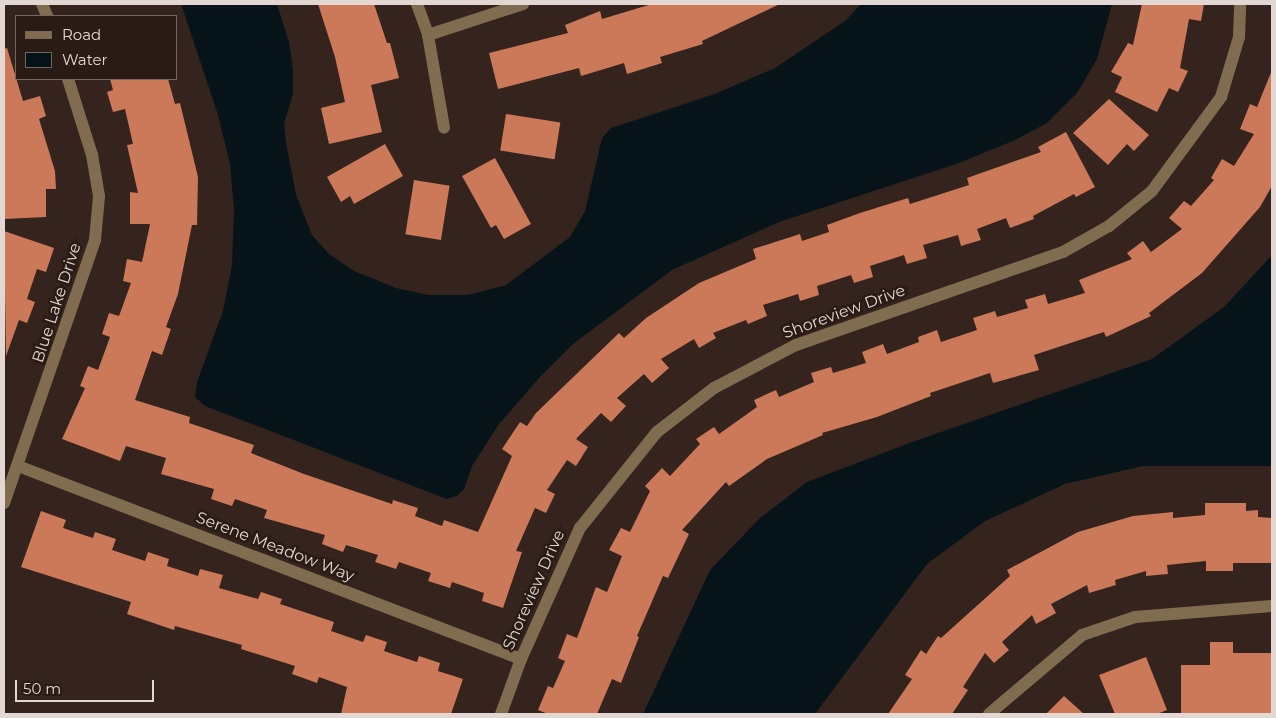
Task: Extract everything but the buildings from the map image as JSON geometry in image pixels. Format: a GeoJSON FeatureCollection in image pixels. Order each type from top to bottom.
{"type":"FeatureCollection","features":[{"type":"Feature","properties":{"kind":"street"},"geometry":{"type":"LineString","coordinates":[[417,4],[428,35],[444,128]]}},
{"type":"Feature","properties":{"kind":"street"},"geometry":{"type":"LineString","coordinates":[[428,35],[523,4]]}},
{"type":"Feature","properties":{"kind":"street","name":"Shoreview Drive"},"geometry":{"type":"LineString","coordinates":[[501,714],[521,659],[580,528],[657,432],[714,388],[796,344],[1063,252],[1109,226],[1152,191],[1220,97],[1239,37],[1240,4]]}},
{"type":"Feature","properties":{"kind":"street","name":"Blue Lake Drive"},"geometry":{"type":"LineString","coordinates":[[4,503],[95,240],[99,196],[94,163],[68,80]]}},
{"type":"Feature","properties":{"kind":"street","name":"Serene Meadow Way"},"geometry":{"type":"LineString","coordinates":[[18,466],[521,659]]}},
{"type":"Feature","properties":{"kind":"street"},"geometry":{"type":"LineString","coordinates":[[989,714],[1082,635],[1135,617],[1272,606]]}},
{"type":"Feature","properties":{"kind":"water"},"geometry":{"type":"Polygon","coordinates":[[[181,4],[277,4],[289,42],[293,70],[293,94],[284,124],[296,195],[312,235],[329,254],[354,271],[396,288],[428,295],[468,295],[506,285],[570,237],[585,211],[602,138],[611,128],[712,95],[775,68],[845,21],[861,4],[1112,4],[1097,59],[1077,93],[1047,123],[1013,141],[956,164],[779,222],[672,270],[573,344],[540,377],[499,424],[472,466],[464,489],[457,496],[447,499],[205,406],[195,397],[197,382],[223,311],[232,265],[234,210],[230,164],[218,115],[181,4]]]}},
{"type":"Feature","properties":{"kind":"water"},"geometry":{"type":"Polygon","coordinates":[[[1272,255],[1272,466],[1143,466],[1065,484],[985,521],[927,564],[815,714],[643,714],[710,570],[760,518],[807,482],[912,442],[1152,359],[1224,307],[1272,255]]]}}]}
